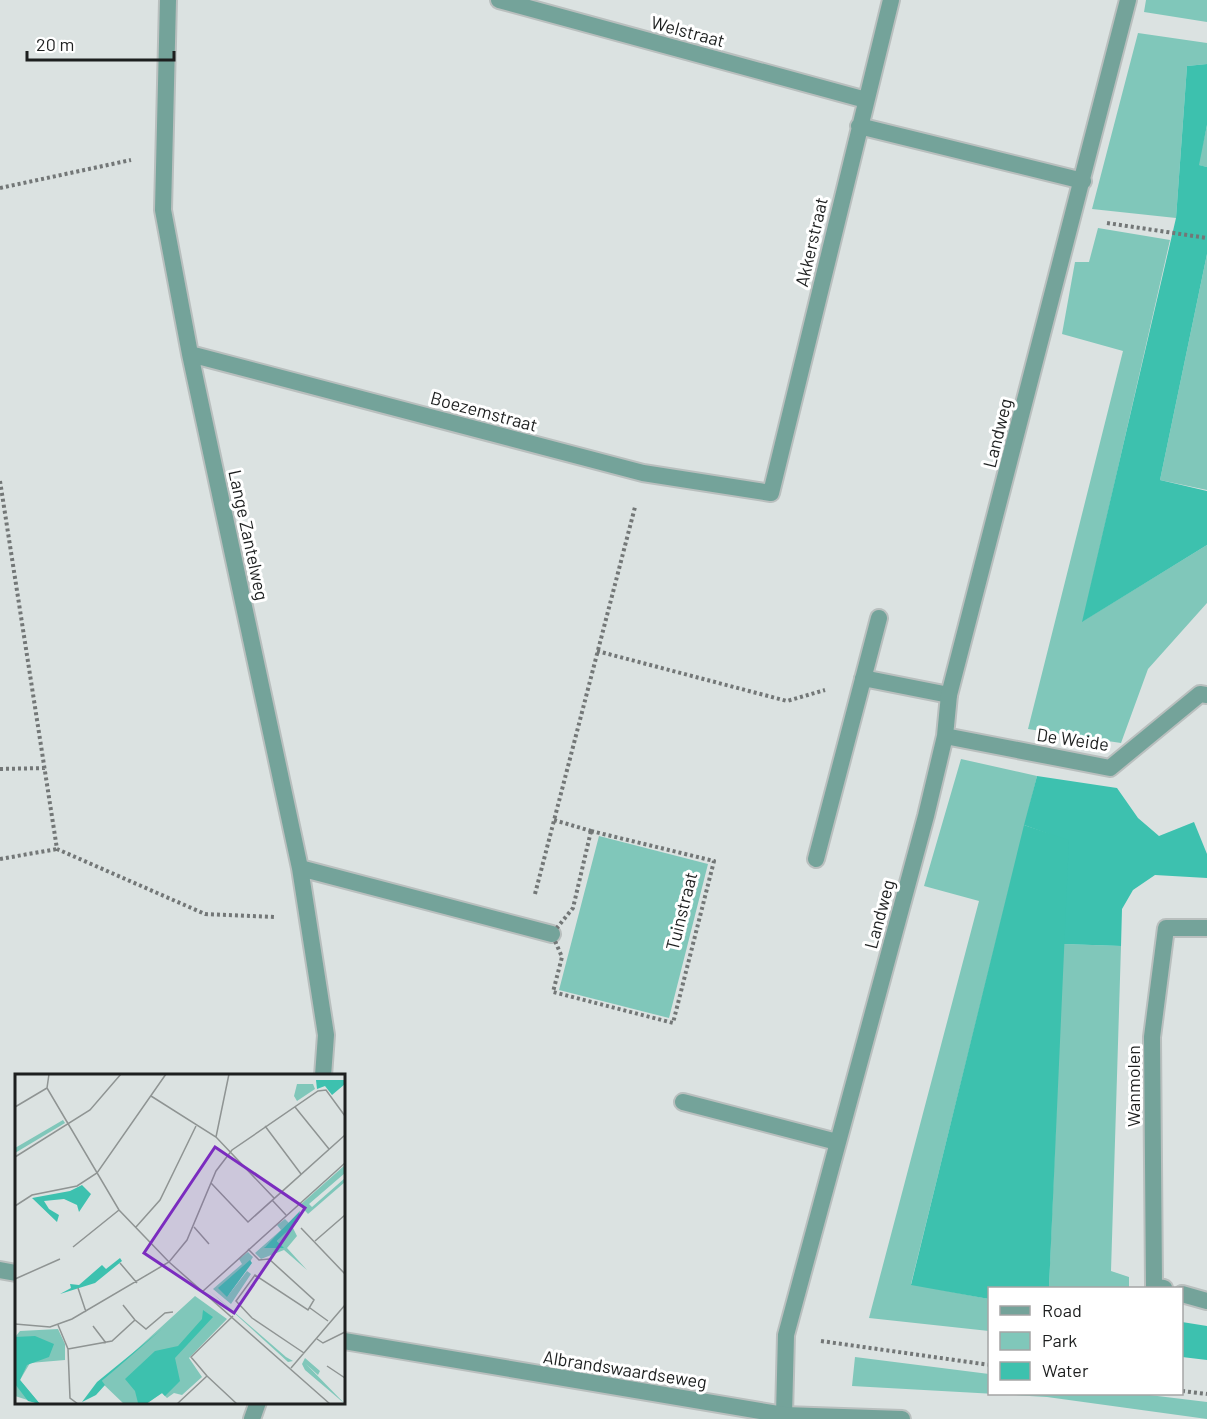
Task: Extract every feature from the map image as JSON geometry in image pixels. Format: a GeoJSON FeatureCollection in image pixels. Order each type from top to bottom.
{"type":"FeatureCollection","features":[{"type":"Feature","properties":{"kind":"street","name":"Lange Zantelweg"},"geometry":{"type":"LineString","coordinates":[[168,0],[163,210],[190,354],[300,868],[326,1035],[323,1074]]}},
{"type":"Feature","properties":{"kind":"street","name":"Welstraat"},"geometry":{"type":"LineString","coordinates":[[499,0],[866,100]]}},
{"type":"Feature","properties":{"kind":"street","name":"Akkerstraat"},"geometry":{"type":"LineString","coordinates":[[771,493],[858,126],[891,0]]}},
{"type":"Feature","properties":{"kind":"street","name":"Landweg"},"geometry":{"type":"LineString","coordinates":[[784,1415],[786,1335],[926,816],[945,736],[949,695],[1128,0]]}},
{"type":"Feature","properties":{"kind":"street"},"geometry":{"type":"LineString","coordinates":[[858,126],[1083,181]]}},
{"type":"Feature","properties":{"kind":"street","name":"Boezemstraat"},"geometry":{"type":"LineString","coordinates":[[190,354],[643,473],[771,493]]}},
{"type":"Feature","properties":{"kind":"street"},"geometry":{"type":"LineString","coordinates":[[816,859],[879,618]]}},
{"type":"Feature","properties":{"kind":"street"},"geometry":{"type":"LineString","coordinates":[[863,678],[949,695]]}},
{"type":"Feature","properties":{"kind":"street","name":"De Weide"},"geometry":{"type":"LineString","coordinates":[[945,736],[1110,768],[1200,694],[1207,695]]}},
{"type":"Feature","properties":{"kind":"street"},"geometry":{"type":"LineString","coordinates":[[300,868],[552,934]]}},
{"type":"Feature","properties":{"kind":"street","name":"Wanmolen"},"geometry":{"type":"LineString","coordinates":[[1159,1287],[1152,1036],[1166,928],[1207,928]]}},
{"type":"Feature","properties":{"kind":"street"},"geometry":{"type":"LineString","coordinates":[[683,1102],[837,1142]]}},
{"type":"Feature","properties":{"kind":"street"},"geometry":{"type":"LineString","coordinates":[[0,1270],[15,1273]]}},
{"type":"Feature","properties":{"kind":"street"},"geometry":{"type":"LineString","coordinates":[[1183,1294],[1207,1301]]}},
{"type":"Feature","properties":{"kind":"street","name":"Albrandswaardseweg"},"geometry":{"type":"LineString","coordinates":[[345,1341],[784,1415],[902,1419]]}},
{"type":"Feature","properties":{"kind":"street"},"geometry":{"type":"LineString","coordinates":[[252,1419],[257,1404]]}},
{"type":"Feature","properties":{"kind":"path"},"geometry":{"type":"LineString","coordinates":[[0,188],[164,153]]}},
{"type":"Feature","properties":{"kind":"path"},"geometry":{"type":"LineString","coordinates":[[1143,228],[1207,238]]}},
{"type":"Feature","properties":{"kind":"path"},"geometry":{"type":"LineString","coordinates":[[526,927],[643,473]]}},
{"type":"Feature","properties":{"kind":"path"},"geometry":{"type":"LineString","coordinates":[[0,481],[57,849]]}},
{"type":"Feature","properties":{"kind":"path"},"geometry":{"type":"LineString","coordinates":[[597,651],[787,701],[863,678]]}},
{"type":"Feature","properties":{"kind":"path"},"geometry":{"type":"LineString","coordinates":[[0,769],[45,768]]}},
{"type":"Feature","properties":{"kind":"path"},"geometry":{"type":"LineString","coordinates":[[552,934],[573,908],[591,831],[554,820]]}},
{"type":"Feature","properties":{"kind":"path","name":"Tuinstraat"},"geometry":{"type":"LineString","coordinates":[[552,934],[562,957],[553,992],[674,1023],[714,861],[591,831]]}},
{"type":"Feature","properties":{"kind":"path"},"geometry":{"type":"LineString","coordinates":[[0,859],[57,849],[205,915],[308,918]]}},
{"type":"Feature","properties":{"kind":"path"},"geometry":{"type":"LineString","coordinates":[[786,1335],[988,1365]]}},
{"type":"Feature","properties":{"kind":"path"},"geometry":{"type":"LineString","coordinates":[[1183,1391],[1207,1394]]}},
{"type":"Feature","properties":{"kind":"green space"},"geometry":{"type":"Polygon","coordinates":[[[1146,0],[1207,0],[1207,22],[1144,12],[1146,0]]]}},
{"type":"Feature","properties":{"kind":"green space"},"geometry":{"type":"Polygon","coordinates":[[[1138,33],[1207,43],[1207,64],[1187,66],[1176,218],[1092,209],[1138,33]]]}},
{"type":"Feature","properties":{"kind":"green space"},"geometry":{"type":"Polygon","coordinates":[[[1207,125],[1207,167],[1198,165],[1207,125]]]}},
{"type":"Feature","properties":{"kind":"green space"},"geometry":{"type":"Polygon","coordinates":[[[1098,228],[1170,240],[1083,621],[1207,545],[1207,603],[1148,669],[1121,743],[1028,729],[1123,351],[1062,334],[1075,262],[1089,262],[1098,228]]]}},
{"type":"Feature","properties":{"kind":"green space"},"geometry":{"type":"Polygon","coordinates":[[[1207,254],[1207,490],[1160,480],[1207,254]]]}},
{"type":"Feature","properties":{"kind":"green space"},"geometry":{"type":"Polygon","coordinates":[[[961,759],[1037,776],[911,1284],[988,1299],[988,1331],[869,1318],[979,901],[924,886],[961,759]]]}},
{"type":"Feature","properties":{"kind":"green space"},"geometry":{"type":"Polygon","coordinates":[[[599,836],[708,864],[669,1018],[559,990],[599,836]]]}},
{"type":"Feature","properties":{"kind":"green space"},"geometry":{"type":"Polygon","coordinates":[[[1063,944],[1121,946],[1111,1271],[1129,1277],[1129,1287],[1049,1287],[1063,944]]]}},
{"type":"Feature","properties":{"kind":"green space"},"geometry":{"type":"Polygon","coordinates":[[[855,1357],[988,1374],[988,1394],[852,1386],[855,1357]]]}},
{"type":"Feature","properties":{"kind":"green space"},"geometry":{"type":"Polygon","coordinates":[[[1012,1395],[1149,1395],[1207,1402],[1207,1419],[1047,1397],[1012,1395]]]}},
{"type":"Feature","properties":{"kind":"shaded area"},"geometry":{"type":"Polygon","coordinates":[[[1037,776],[1117,788],[1138,818],[1159,836],[1194,822],[1207,854],[1207,878],[1155,875],[1133,890],[1122,909],[1121,946],[1063,944],[1068,841],[1024,825],[1037,776]]]}},
{"type":"Feature","properties":{"kind":"shaded area"},"geometry":{"type":"Polygon","coordinates":[[[1183,1322],[1207,1326],[1207,1360],[1183,1357],[1183,1322]]]}},
{"type":"Feature","properties":{"kind":"water"},"geometry":{"type":"Polygon","coordinates":[[[1207,64],[1207,125],[1199,165],[1207,167],[1207,254],[1160,480],[1207,491],[1207,545],[1082,622],[1176,218],[1187,66],[1207,64]]]}},
{"type":"Feature","properties":{"kind":"water"},"geometry":{"type":"Polygon","coordinates":[[[1024,825],[1069,840],[1049,1287],[988,1287],[988,1299],[911,1285],[1024,825]]]}}]}
